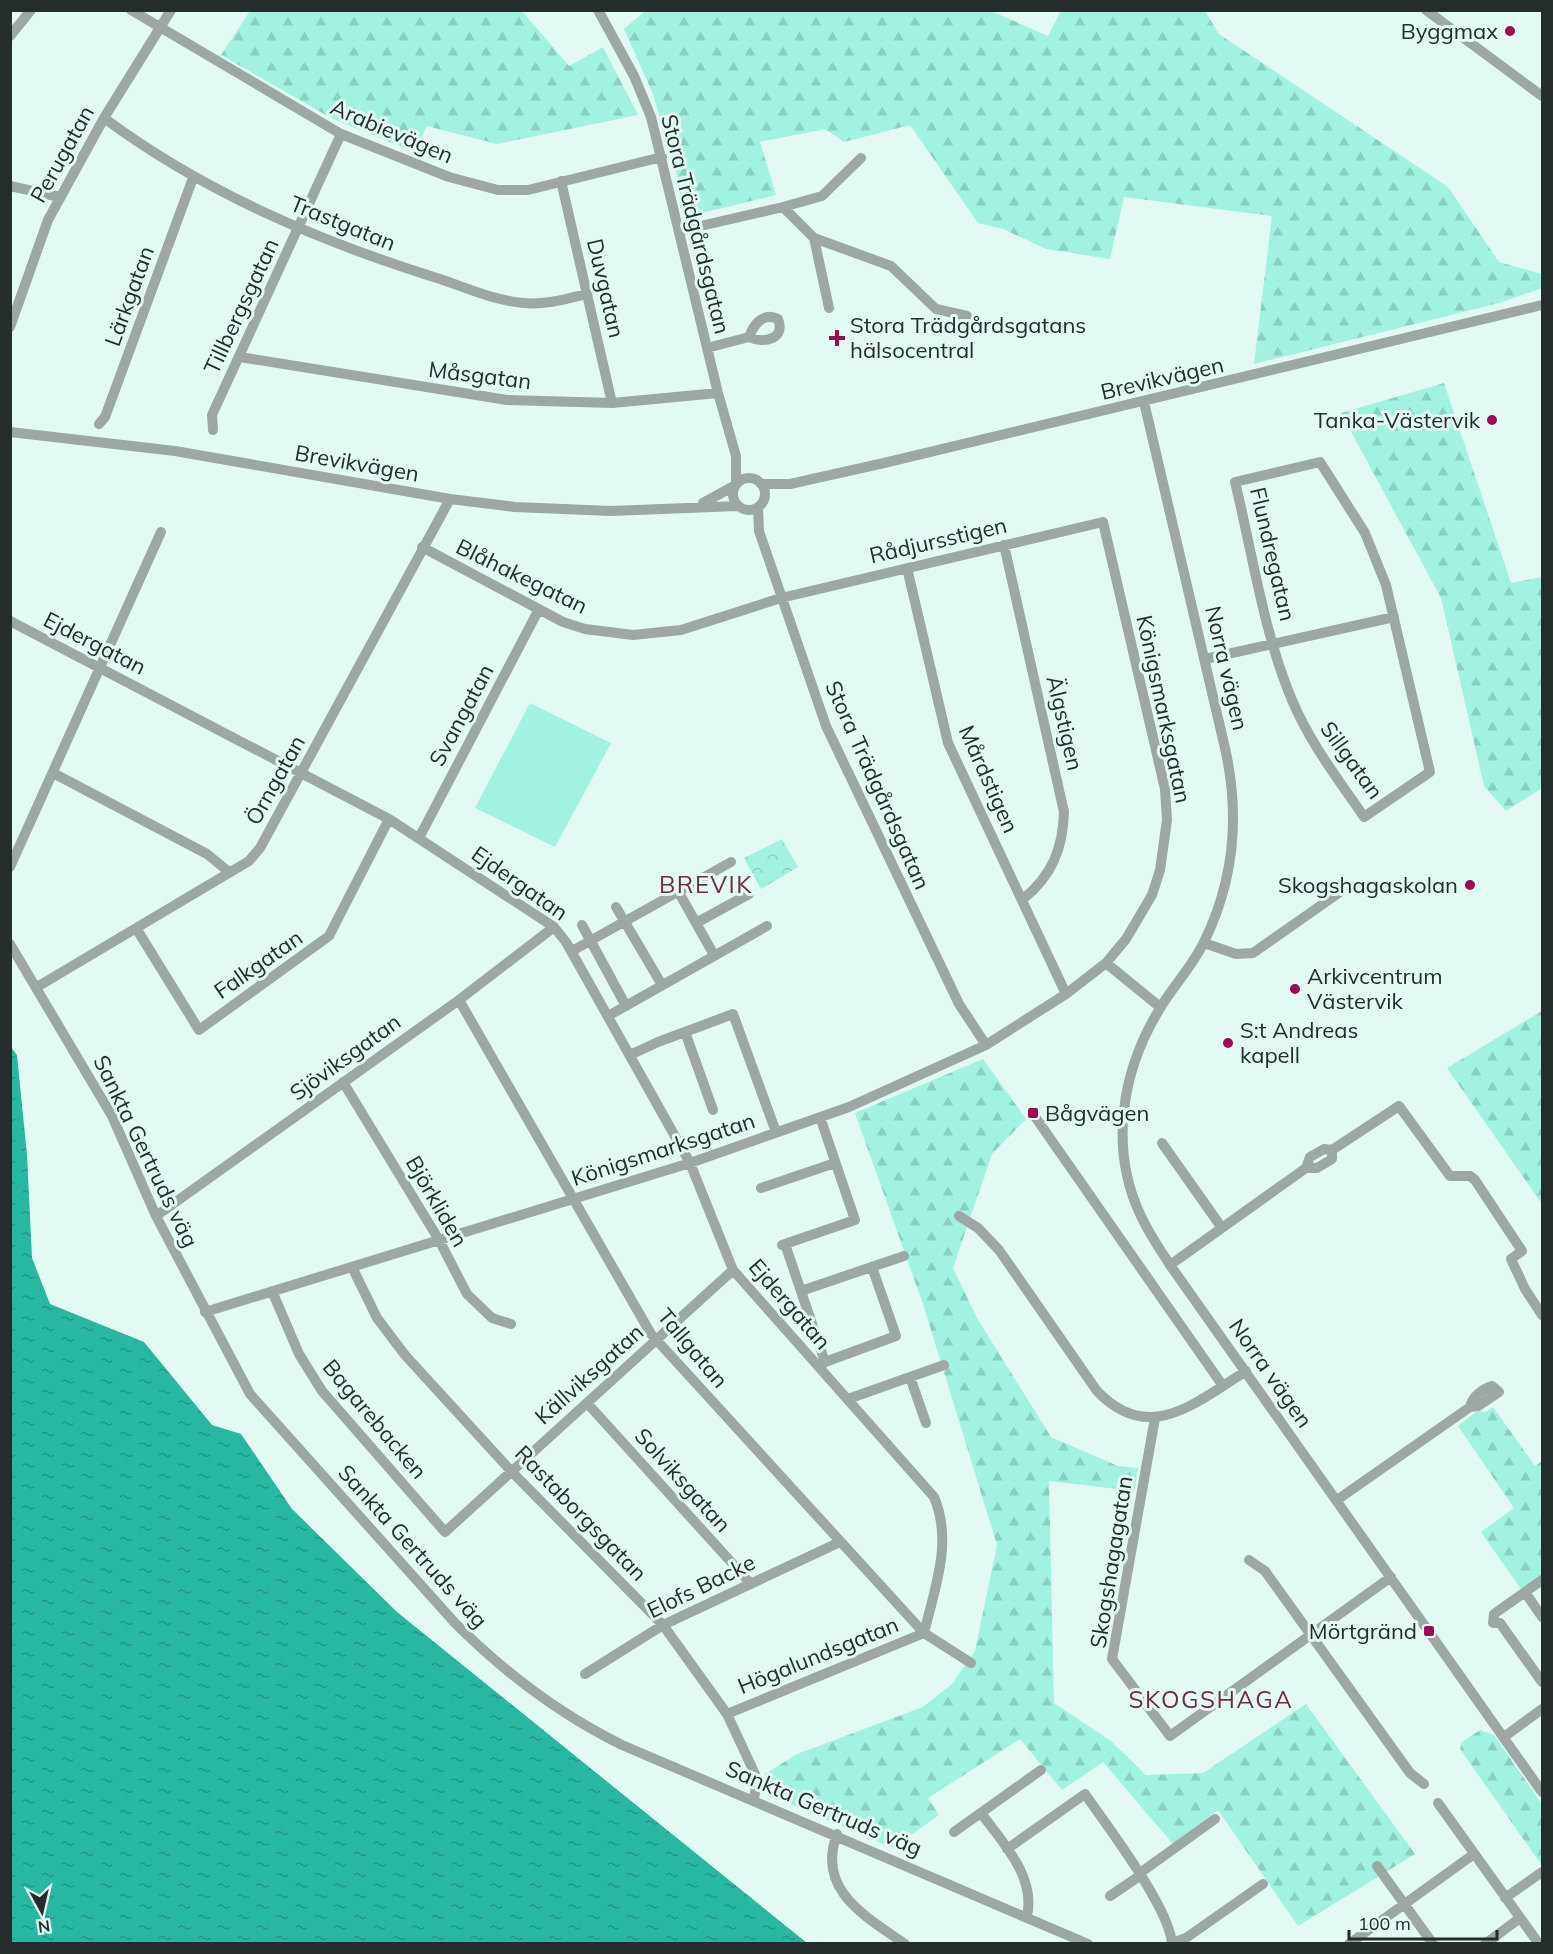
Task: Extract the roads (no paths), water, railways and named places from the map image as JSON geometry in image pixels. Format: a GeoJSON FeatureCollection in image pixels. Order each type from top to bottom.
{"type":"FeatureCollection","features":[{"type":"Feature","properties":{"kind":"street"},"geometry":{"type":"LineString","coordinates":[[10,36],[31,10]]}},
{"type":"Feature","properties":{"kind":"street","name":"Arabievägen"},"geometry":{"type":"LineString","coordinates":[[131,10],[341,134],[402,160],[498,190],[528,190],[662,157]]}},
{"type":"Feature","properties":{"kind":"street","name":"Perugatan"},"geometry":{"type":"LineString","coordinates":[[10,327],[48,220],[104,118],[171,10]]}},
{"type":"Feature","properties":{"kind":"street","name":"Stora Trädgårdsgatan"},"geometry":{"type":"LineString","coordinates":[[598,10],[634,76],[651,117],[718,393],[736,456],[735,485]]}},
{"type":"Feature","properties":{"kind":"street"},"geometry":{"type":"LineString","coordinates":[[1426,10],[1542,96]]}},
{"type":"Feature","properties":{"kind":"street","name":"Trastgatan"},"geometry":{"type":"LineString","coordinates":[[104,118],[149,152],[193,178],[298,228],[404,268],[504,299],[543,303],[587,294]]}},
{"type":"Feature","properties":{"kind":"street","name":"Tillbergsgatan"},"geometry":{"type":"LineString","coordinates":[[213,430],[212,415],[341,134]]}},
{"type":"Feature","properties":{"kind":"street"},"geometry":{"type":"LineString","coordinates":[[680,231],[822,196],[861,158]]}},
{"type":"Feature","properties":{"kind":"street","name":"Lärkgatan"},"geometry":{"type":"LineString","coordinates":[[99,424],[105,417],[193,178]]}},
{"type":"Feature","properties":{"kind":"street","name":"Duvgatan"},"geometry":{"type":"LineString","coordinates":[[561,182],[612,403]]}},
{"type":"Feature","properties":{"kind":"street"},"geometry":{"type":"LineString","coordinates":[[10,186],[60,197]]}},
{"type":"Feature","properties":{"kind":"street"},"geometry":{"type":"LineString","coordinates":[[783,207],[814,238],[891,266],[936,309],[968,316]]}},
{"type":"Feature","properties":{"kind":"street"},"geometry":{"type":"LineString","coordinates":[[814,238],[829,308]]}},
{"type":"Feature","properties":{"kind":"street","name":"Brevikvägen"},"geometry":{"type":"LineString","coordinates":[[757,481],[790,484],[1144,402],[1542,305]]}},
{"type":"Feature","properties":{"kind":"street"},"geometry":{"type":"LineString","coordinates":[[707,348],[749,337]]}},
{"type":"Feature","properties":{"kind":"street","name":"Måsgatan"},"geometry":{"type":"LineString","coordinates":[[240,357],[436,391],[507,400],[612,403],[718,393]]}},
{"type":"Feature","properties":{"kind":"street","name":"Norra vägen"},"geometry":{"type":"LineString","coordinates":[[1144,402],[1230,771],[1234,824],[1228,878],[1204,943],[1189,970],[1160,1007],[1143,1038],[1129,1075],[1122,1123],[1131,1190],[1143,1221],[1170,1265],[1542,1792]]}},
{"type":"Feature","properties":{"kind":"street","name":"Brevikvägen"},"geometry":{"type":"LineString","coordinates":[[10,432],[175,451],[450,498],[561,510],[611,511],[698,506],[742,508]]}},
{"type":"Feature","properties":{"kind":"street","name":"Stora Trädgårdsgatan"},"geometry":{"type":"LineString","coordinates":[[736,456],[757,481]]}},
{"type":"Feature","properties":{"kind":"street","name":"Flundregatan"},"geometry":{"type":"LineString","coordinates":[[1273,643],[1236,482],[1320,462],[1365,533],[1386,585],[1394,617]]}},
{"type":"Feature","properties":{"kind":"street"},"geometry":{"type":"LineString","coordinates":[[741,480],[757,481],[765,492],[761,504],[742,508],[733,497],[735,485],[741,480]]}},
{"type":"Feature","properties":{"kind":"street","name":"Brevikvägen"},"geometry":{"type":"LineString","coordinates":[[761,504],[790,484]]}},
{"type":"Feature","properties":{"kind":"street","name":"Brevikvägen"},"geometry":{"type":"LineString","coordinates":[[698,506],[735,485]]}},
{"type":"Feature","properties":{"kind":"street","name":"Örngatan"},"geometry":{"type":"LineString","coordinates":[[37,987],[249,861],[260,849],[450,498]]}},
{"type":"Feature","properties":{"kind":"street","name":"Stora Trädgårdsgatan"},"geometry":{"type":"LineString","coordinates":[[759,531],[761,504]]}},
{"type":"Feature","properties":{"kind":"street","name":"Stora Trädgårdsgatan"},"geometry":{"type":"LineString","coordinates":[[742,508],[759,531],[826,726],[959,1004],[986,1045]]}},
{"type":"Feature","properties":{"kind":"street","name":"Rådjursstigen"},"geometry":{"type":"LineString","coordinates":[[782,598],[1103,522]]}},
{"type":"Feature","properties":{"kind":"street","name":"Königsmarksgatan"},"geometry":{"type":"LineString","coordinates":[[205,1312],[573,1200],[849,1107],[986,1045],[1066,994],[1106,963],[1126,939],[1152,894],[1160,870],[1167,820],[1165,789],[1103,522]]}},
{"type":"Feature","properties":{"kind":"street"},"geometry":{"type":"LineString","coordinates":[[10,867],[161,532]]}},
{"type":"Feature","properties":{"kind":"street","name":"Älgstigen"},"geometry":{"type":"LineString","coordinates":[[1004,544],[1064,812],[1064,829],[1054,862],[1037,887],[1023,899]]}},
{"type":"Feature","properties":{"kind":"street","name":"Blåhakegatan"},"geometry":{"type":"LineString","coordinates":[[422,547],[563,622],[585,629],[633,635],[656,634],[681,630],[782,598]]}},
{"type":"Feature","properties":{"kind":"street","name":"Mårdstigen"},"geometry":{"type":"LineString","coordinates":[[907,568],[948,743],[1066,994]]}},
{"type":"Feature","properties":{"kind":"street","name":"Svangatan"},"geometry":{"type":"LineString","coordinates":[[419,838],[539,609]]}},
{"type":"Feature","properties":{"kind":"street"},"geometry":{"type":"LineString","coordinates":[[1205,659],[1394,617]]}},
{"type":"Feature","properties":{"kind":"street","name":"Sillgatan"},"geometry":{"type":"LineString","coordinates":[[1273,643],[1286,685],[1304,726],[1319,753],[1364,817],[1430,772],[1394,617]]}},
{"type":"Feature","properties":{"kind":"street","name":"Ejdergatan"},"geometry":{"type":"LineString","coordinates":[[10,621],[389,819],[554,927],[572,951],[690,1162],[733,1270],[823,1364],[848,1399],[922,1482],[940,1512],[944,1545],[924,1633]]}},
{"type":"Feature","properties":{"kind":"street"},"geometry":{"type":"LineString","coordinates":[[53,774],[207,854],[230,872]]}},
{"type":"Feature","properties":{"kind":"street","name":"Falkgatan"},"geometry":{"type":"LineString","coordinates":[[136,928],[199,1030],[329,936],[389,819]]}},
{"type":"Feature","properties":{"kind":"street"},"geometry":{"type":"LineString","coordinates":[[572,951],[731,862]]}},
{"type":"Feature","properties":{"kind":"street"},"geometry":{"type":"LineString","coordinates":[[678,891],[714,956]]}},
{"type":"Feature","properties":{"kind":"street"},"geometry":{"type":"LineString","coordinates":[[1204,943],[1236,954],[1253,953],[1340,892]]}},
{"type":"Feature","properties":{"kind":"street"},"geometry":{"type":"LineString","coordinates":[[696,923],[749,894]]}},
{"type":"Feature","properties":{"kind":"street"},"geometry":{"type":"LineString","coordinates":[[616,907],[662,985]]}},
{"type":"Feature","properties":{"kind":"street"},"geometry":{"type":"LineString","coordinates":[[582,925],[626,1005]]}},
{"type":"Feature","properties":{"kind":"street"},"geometry":{"type":"LineString","coordinates":[[608,1016],[767,926]]}},
{"type":"Feature","properties":{"kind":"street","name":"Sjöviksgatan"},"geometry":{"type":"LineString","coordinates":[[156,1216],[459,1000],[554,927]]}},
{"type":"Feature","properties":{"kind":"street","name":"Sankta Gertruds väg"},"geometry":{"type":"LineString","coordinates":[[10,944],[112,1116],[156,1216],[241,1380],[263,1411],[489,1656],[524,1685],[593,1730],[1088,1944]]}},
{"type":"Feature","properties":{"kind":"street"},"geometry":{"type":"LineString","coordinates":[[1106,963],[1160,1007]]}},
{"type":"Feature","properties":{"kind":"street","name":"Tallgatan"},"geometry":{"type":"LineString","coordinates":[[459,1000],[573,1200],[656,1339],[924,1633],[971,1663]]}},
{"type":"Feature","properties":{"kind":"street"},"geometry":{"type":"LineString","coordinates":[[630,1055],[733,1014],[776,1132]]}},
{"type":"Feature","properties":{"kind":"street"},"geometry":{"type":"LineString","coordinates":[[685,1032],[713,1110]]}},
{"type":"Feature","properties":{"kind":"street","name":"Björkliden"},"geometry":{"type":"LineString","coordinates":[[343,1082],[439,1240],[467,1294],[492,1318],[511,1324]]}},
{"type":"Feature","properties":{"kind":"street"},"geometry":{"type":"LineString","coordinates":[[1170,1265],[1306,1168],[1317,1168],[1332,1159],[1332,1150],[1399,1106],[1450,1176],[1470,1176],[1475,1180],[1522,1251],[1511,1258],[1525,1289],[1542,1316]]}},
{"type":"Feature","properties":{"kind":"street"},"geometry":{"type":"LineString","coordinates":[[1031,1111],[1223,1386]]}},
{"type":"Feature","properties":{"kind":"street","name":"Ejdergatan"},"geometry":{"type":"LineString","coordinates":[[820,1117],[855,1220],[784,1245],[801,1290],[823,1364]]}},
{"type":"Feature","properties":{"kind":"street"},"geometry":{"type":"LineString","coordinates":[[1162,1143],[1222,1228]]}},
{"type":"Feature","properties":{"kind":"street"},"geometry":{"type":"LineString","coordinates":[[761,1188],[835,1163]]}},
{"type":"Feature","properties":{"kind":"street"},"geometry":{"type":"LineString","coordinates":[[959,1216],[978,1228],[999,1250],[1106,1400],[1127,1412],[1155,1418],[1182,1412],[1246,1371]]}},
{"type":"Feature","properties":{"kind":"street","name":"Ejdergatan"},"geometry":{"type":"LineString","coordinates":[[801,1290],[904,1256]]}},
{"type":"Feature","properties":{"kind":"street","name":"Rastaborgsgatan"},"geometry":{"type":"LineString","coordinates":[[352,1267],[390,1336],[511,1471],[663,1625],[727,1714],[758,1781],[754,1799]]}},
{"type":"Feature","properties":{"kind":"street","name":"Ejdergatan"},"geometry":{"type":"LineString","coordinates":[[823,1364],[896,1336],[872,1267]]}},
{"type":"Feature","properties":{"kind":"street","name":"Källviksgatan"},"geometry":{"type":"LineString","coordinates":[[445,1532],[733,1270]]}},
{"type":"Feature","properties":{"kind":"street","name":"Bagarebacken"},"geometry":{"type":"LineString","coordinates":[[272,1291],[299,1354],[322,1391],[445,1532]]}},
{"type":"Feature","properties":{"kind":"street"},"geometry":{"type":"LineString","coordinates":[[848,1399],[944,1365]]}},
{"type":"Feature","properties":{"kind":"street"},"geometry":{"type":"LineString","coordinates":[[910,1377],[926,1423]]}},
{"type":"Feature","properties":{"kind":"street","name":"Solviksgatan"},"geometry":{"type":"LineString","coordinates":[[587,1403],[751,1584]]}},
{"type":"Feature","properties":{"kind":"street"},"geometry":{"type":"LineString","coordinates":[[1337,1500],[1470,1407]]}},
{"type":"Feature","properties":{"kind":"street","name":"Skogshagagatan"},"geometry":{"type":"LineString","coordinates":[[1155,1418],[1112,1659],[1170,1736],[1390,1577]]}},
{"type":"Feature","properties":{"kind":"street","name":"Elofs Backe"},"geometry":{"type":"LineString","coordinates":[[585,1674],[663,1625],[840,1542]]}},
{"type":"Feature","properties":{"kind":"street"},"geometry":{"type":"LineString","coordinates":[[1249,1560],[1265,1571],[1410,1773],[1424,1784]]}},
{"type":"Feature","properties":{"kind":"street"},"geometry":{"type":"LineString","coordinates":[[1542,1580],[1494,1614],[1492,1623],[1500,1623],[1542,1682]]}},
{"type":"Feature","properties":{"kind":"street"},"geometry":{"type":"LineString","coordinates":[[1526,1592],[1542,1617]]}},
{"type":"Feature","properties":{"kind":"street","name":"Högalundsgatan"},"geometry":{"type":"LineString","coordinates":[[727,1714],[924,1633]]}},
{"type":"Feature","properties":{"kind":"street"},"geometry":{"type":"LineString","coordinates":[[1504,1737],[1542,1709]]}},
{"type":"Feature","properties":{"kind":"street","name":"Sankta Gertruds väg"},"geometry":{"type":"LineString","coordinates":[[954,1832],[1041,1770]]}},
{"type":"Feature","properties":{"kind":"street"},"geometry":{"type":"LineString","coordinates":[[1007,1849],[1084,1794],[1140,1874],[1171,1932],[1172,1943],[1186,1938],[1263,1884]]}},
{"type":"Feature","properties":{"kind":"street"},"geometry":{"type":"LineString","coordinates":[[1438,1803],[1539,1944]]}},
{"type":"Feature","properties":{"kind":"street"},"geometry":{"type":"LineString","coordinates":[[981,1813],[1007,1849],[1029,1889],[1027,1916]]}},
{"type":"Feature","properties":{"kind":"street"},"geometry":{"type":"LineString","coordinates":[[1110,1896],[1215,1819]]}},
{"type":"Feature","properties":{"kind":"street"},"geometry":{"type":"LineString","coordinates":[[837,1834],[831,1856],[832,1866],[842,1893],[904,1944]]}},
{"type":"Feature","properties":{"kind":"street"},"geometry":{"type":"LineString","coordinates":[[1349,1944],[1474,1854]]}},
{"type":"Feature","properties":{"kind":"street"},"geometry":{"type":"LineString","coordinates":[[1377,1866],[1433,1944]]}},
{"type":"Feature","properties":{"kind":"street"},"geometry":{"type":"LineString","coordinates":[[1505,1898],[1542,1872]]}},
{"type":"Feature","properties":{"kind":"street"},"geometry":{"type":"LineString","coordinates":[[1485,1944],[1520,1918]]}},
{"type":"Feature","properties":{"kind":"water"},"geometry":{"type":"Polygon","coordinates":[[[10,1046],[17,1055],[27,1155],[32,1258],[50,1304],[144,1342],[212,1425],[241,1434],[292,1509],[397,1612],[807,1943],[11,1943],[10,1046]]]}},
{"type":"Feature","properties":{"kind":"place","name":"Byggmax"},"geometry":{"type":"Point","coordinates":[1510,31]}},
{"type":"Feature","properties":{"kind":"place","name":"Stora Trädgårdsgatans hälsocentral"},"geometry":{"type":"Point","coordinates":[837,338]}},
{"type":"Feature","properties":{"kind":"place","name":"Tanka-Västervik"},"geometry":{"type":"Point","coordinates":[1492,420]}},
{"type":"Feature","properties":{"kind":"place","name":"Skogshagaskolan"},"geometry":{"type":"Point","coordinates":[1470,885]}},
{"type":"Feature","properties":{"kind":"place","name":"Arkivcentrum Västervik"},"geometry":{"type":"Point","coordinates":[1295,989]}},
{"type":"Feature","properties":{"kind":"place","name":"S:t Andreas kapell"},"geometry":{"type":"Point","coordinates":[1228,1043]}},
{"type":"Feature","properties":{"kind":"place","name":"Bågvägen"},"geometry":{"type":"Point","coordinates":[1033,1113]}},
{"type":"Feature","properties":{"kind":"place","name":"Mörtgränd"},"geometry":{"type":"Point","coordinates":[1429,1631]}},
{"type":"Feature","properties":{"kind":"district","name":"BREVIK"},"geometry":{"type":"Point","coordinates":[706,885]}},
{"type":"Feature","properties":{"kind":"district","name":"SKOGSHAGA"},"geometry":{"type":"Point","coordinates":[1211,1700]}}]}
